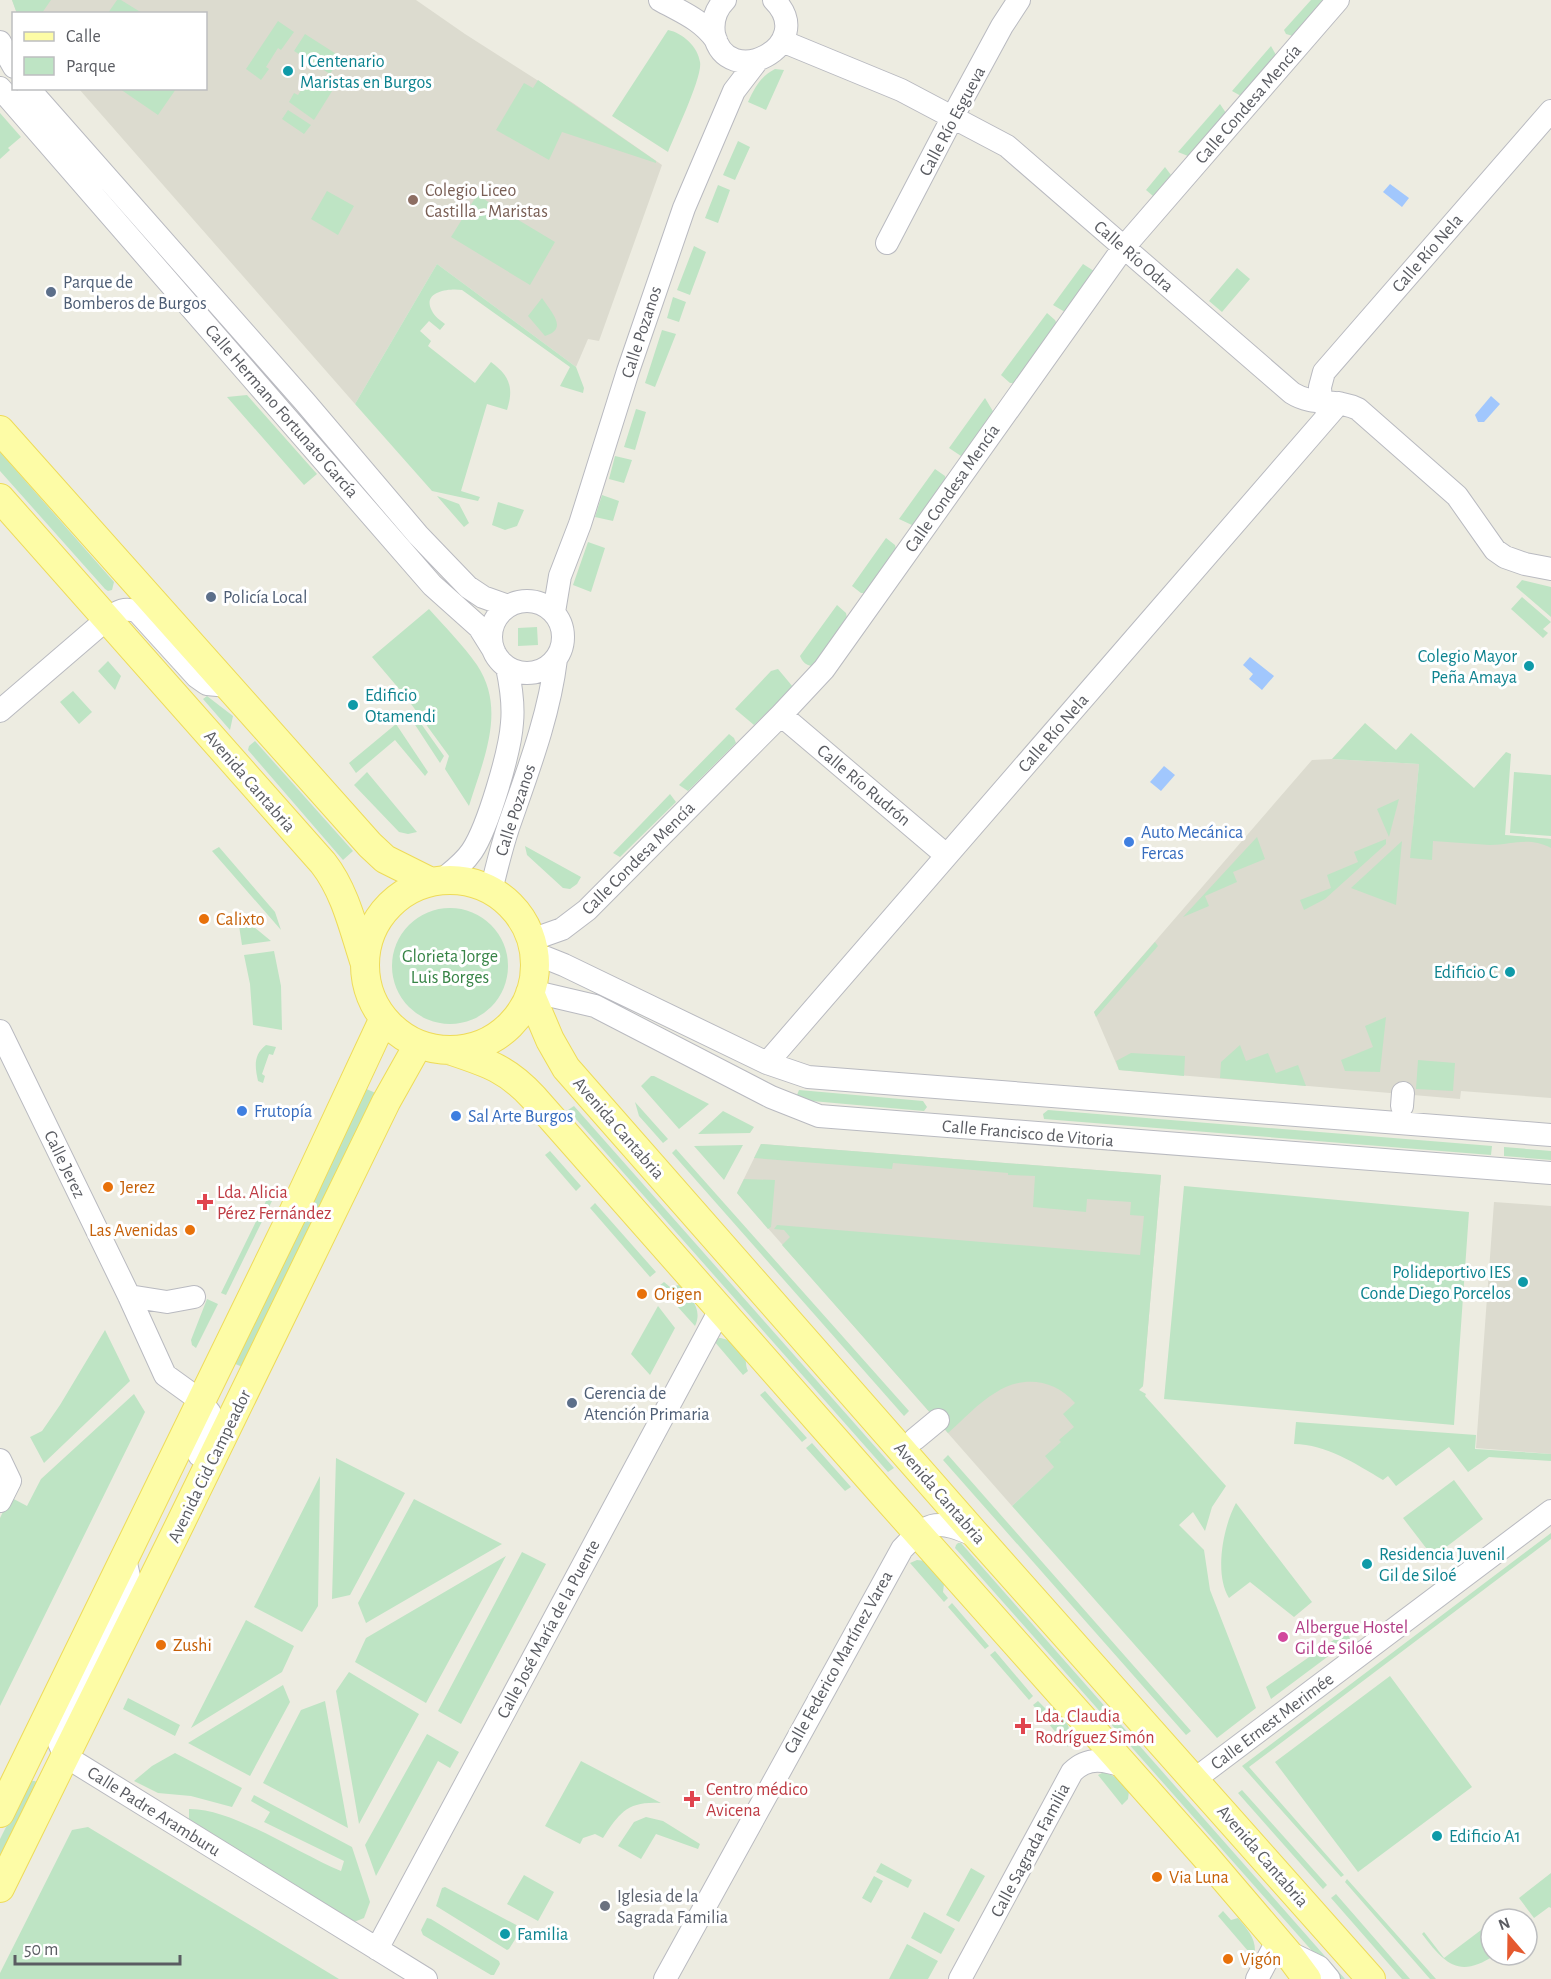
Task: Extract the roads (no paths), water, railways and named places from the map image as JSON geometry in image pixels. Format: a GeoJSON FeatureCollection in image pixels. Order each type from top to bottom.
{"type":"FeatureCollection","features":[{"type":"Feature","properties":{"kind":"main road"},"geometry":{"type":"LineString","coordinates":[[0,430],[379,855],[437,881]]}},
{"type":"Feature","properties":{"kind":"main road","name":"Avenida Cantabria"},"geometry":{"type":"LineString","coordinates":[[0,498],[233,760],[333,877],[348,911],[364,961]]}},
{"type":"Feature","properties":{"kind":"main road"},"geometry":{"type":"LineString","coordinates":[[452,1051],[477,1046],[500,1034],[513,1022],[523,1009],[531,992],[535,972],[533,947],[525,925],[505,900],[491,891],[467,882],[437,881],[410,890],[392,902],[378,919],[368,939],[364,961],[365,982],[372,1002],[383,1020],[399,1034],[418,1045],[452,1051],[494,1065],[520,1083],[1205,1856],[1282,1946],[1307,1979]]}},
{"type":"Feature","properties":{"kind":"main road","name":"Avenida Cantabria"},"geometry":{"type":"LineString","coordinates":[[531,992],[550,1040],[566,1068],[978,1537],[1371,1979]]}},
{"type":"Feature","properties":{"kind":"main road","name":"Avenida Cid Campeador"},"geometry":{"type":"LineString","coordinates":[[0,1813],[291,1217],[383,1020]]}},
{"type":"Feature","properties":{"kind":"main road","name":"Avenida Cid Campeador"},"geometry":{"type":"LineString","coordinates":[[0,1888],[386,1102],[418,1045]]}},
{"type":"Feature","properties":{"kind":"street"},"geometry":{"type":"LineString","coordinates":[[660,0],[699,21],[737,60],[757,61]]}},
{"type":"Feature","properties":{"kind":"street"},"geometry":{"type":"LineString","coordinates":[[725,0],[714,17],[714,32],[735,80],[734,91]]}},
{"type":"Feature","properties":{"kind":"street","name":"Calle Río Esgueva"},"geometry":{"type":"LineString","coordinates":[[887,243],[1002,26],[1019,0]]}},
{"type":"Feature","properties":{"kind":"street","name":"Calle Condesa Mencía"},"geometry":{"type":"LineString","coordinates":[[533,947],[561,930],[587,910],[824,669],[1124,247],[1338,0]]}},
{"type":"Feature","properties":{"kind":"street"},"geometry":{"type":"LineString","coordinates":[[782,4],[785,26],[782,41]]}},
{"type":"Feature","properties":{"kind":"street","name":"Calle Río Odra"},"geometry":{"type":"LineString","coordinates":[[782,41],[875,78],[953,117],[1018,154],[1292,393],[1307,401],[1351,406],[1364,414],[1462,501],[1495,550],[1505,557],[1525,564],[1551,569]]}},
{"type":"Feature","properties":{"kind":"street","name":"Calle Pozanos"},"geometry":{"type":"LineString","coordinates":[[554,612],[560,576],[580,524],[656,287],[695,181],[734,91],[757,61],[770,55],[782,41]]}},
{"type":"Feature","properties":{"kind":"street"},"geometry":{"type":"LineString","coordinates":[[0,42],[12,63]]}},
{"type":"Feature","properties":{"kind":"street","name":"Calle Hermano Fortunato García"},"geometry":{"type":"LineString","coordinates":[[0,88],[432,585],[479,627],[500,659]]}},
{"type":"Feature","properties":{"kind":"street","name":"Calle Hermano Fortunato García"},"geometry":{"type":"LineString","coordinates":[[30,90],[462,582],[483,597],[515,603]]}},
{"type":"Feature","properties":{"kind":"street","name":"Calle Río Nela"},"geometry":{"type":"LineString","coordinates":[[767,1063],[1330,403],[1320,387],[1324,372],[1551,111]]}},
{"type":"Feature","properties":{"kind":"street"},"geometry":{"type":"LineString","coordinates":[[515,603],[534,601],[546,605],[559,619],[564,633],[562,648],[556,659],[542,670],[525,673],[500,659],[491,639],[492,627],[496,618],[515,603],[560,576]]}},
{"type":"Feature","properties":{"kind":"street"},"geometry":{"type":"LineString","coordinates":[[0,711],[107,619],[117,612],[128,609],[138,612],[196,677],[207,684],[228,686]]}},
{"type":"Feature","properties":{"kind":"street","name":"Calle Pozanos"},"geometry":{"type":"LineString","coordinates":[[437,881],[460,865],[481,838],[510,742],[511,687],[500,659]]}},
{"type":"Feature","properties":{"kind":"street","name":"Calle Pozanos"},"geometry":{"type":"LineString","coordinates":[[491,891],[507,830],[553,682],[556,659]]}},
{"type":"Feature","properties":{"kind":"street","name":"Calle Río Rudrón"},"geometry":{"type":"LineString","coordinates":[[781,715],[946,855]]}},
{"type":"Feature","properties":{"kind":"street","name":"Calle Francisco de Vitoria"},"geometry":{"type":"LineString","coordinates":[[533,947],[564,965],[767,1063],[808,1077],[1551,1135]]}},
{"type":"Feature","properties":{"kind":"street","name":"Calle Francisco de Vitoria"},"geometry":{"type":"LineString","coordinates":[[531,992],[595,1006],[771,1097],[819,1116],[1551,1173]]}},
{"type":"Feature","properties":{"kind":"street","name":"Calle Jerez"},"geometry":{"type":"LineString","coordinates":[[0,1031],[165,1375],[201,1401]]}},
{"type":"Feature","properties":{"kind":"street"},"geometry":{"type":"LineString","coordinates":[[984,1130],[990,1092]]}},
{"type":"Feature","properties":{"kind":"street"},"geometry":{"type":"LineString","coordinates":[[129,1296],[167,1302],[194,1298]]}},
{"type":"Feature","properties":{"kind":"street","name":"Calle José María de la Puente"},"geometry":{"type":"LineString","coordinates":[[377,1949],[720,1310]]}},
{"type":"Feature","properties":{"kind":"street"},"geometry":{"type":"LineString","coordinates":[[165,1555],[168,1522],[212,1426],[210,1413],[201,1401]]}},
{"type":"Feature","properties":{"kind":"street"},"geometry":{"type":"LineString","coordinates":[[915,1439],[938,1420]]}},
{"type":"Feature","properties":{"kind":"street"},"geometry":{"type":"LineString","coordinates":[[0,1460],[10,1481],[0,1501]]}},
{"type":"Feature","properties":{"kind":"street","name":"Calle Ernest Merimée"},"geometry":{"type":"LineString","coordinates":[[1195,1779],[1551,1511]]}},
{"type":"Feature","properties":{"kind":"street"},"geometry":{"type":"LineString","coordinates":[[917,1532],[937,1525],[954,1527],[978,1537]]}},
{"type":"Feature","properties":{"kind":"street","name":"Calle Federico Martínez Varea"},"geometry":{"type":"LineString","coordinates":[[665,1979],[889,1570],[902,1549],[917,1532]]}},
{"type":"Feature","properties":{"kind":"street"},"geometry":{"type":"LineString","coordinates":[[65,1756],[59,1743],[59,1729],[130,1581],[124,1559]]}},
{"type":"Feature","properties":{"kind":"street","name":"Calle Padre Aramburu"},"geometry":{"type":"LineString","coordinates":[[65,1756],[426,1979]]}},
{"type":"Feature","properties":{"kind":"street","name":"Calle Sagrada Familia"},"geometry":{"type":"LineString","coordinates":[[960,1979],[1072,1772],[1079,1765],[1088,1761],[1111,1762],[1125,1767]]}},
{"type":"Feature","properties":{"kind":"street"},"geometry":{"type":"LineString","coordinates":[[1257,1979],[1282,1946],[1319,1967],[1329,1979]]}},
{"type":"Feature","properties":{"kind":"water"},"geometry":{"type":"Polygon","coordinates":[[[1390,184],[1409,198],[1402,207],[1383,192],[1390,184]]]}},
{"type":"Feature","properties":{"kind":"water"},"geometry":{"type":"Polygon","coordinates":[[[1491,396],[1500,404],[1484,422],[1478,422],[1475,415],[1491,396]]]}},
{"type":"Feature","properties":{"kind":"water"},"geometry":{"type":"Polygon","coordinates":[[[1250,657],[1274,676],[1262,690],[1249,679],[1253,674],[1243,665],[1250,657]]]}},
{"type":"Feature","properties":{"kind":"water"},"geometry":{"type":"Polygon","coordinates":[[[1164,766],[1175,775],[1161,791],[1150,782],[1164,766]]]}},
{"type":"Feature","properties":{"kind":"place","name":"I Centenario Maristas en Burgos"},"geometry":{"type":"Point","coordinates":[288,71]}},
{"type":"Feature","properties":{"kind":"place","name":"Colegio Liceo Castilla - Maristas"},"geometry":{"type":"Point","coordinates":[413,200]}},
{"type":"Feature","properties":{"kind":"place","name":"Parque de Bomberos de Burgos"},"geometry":{"type":"Point","coordinates":[51,292]}},
{"type":"Feature","properties":{"kind":"place","name":"Policía Local"},"geometry":{"type":"Point","coordinates":[211,597]}},
{"type":"Feature","properties":{"kind":"place","name":"Colegio Mayor Peña Amaya"},"geometry":{"type":"Point","coordinates":[1529,666]}},
{"type":"Feature","properties":{"kind":"place","name":"Edificio Otamendi"},"geometry":{"type":"Point","coordinates":[353,705]}},
{"type":"Feature","properties":{"kind":"place","name":"Auto Mecánica Fercas"},"geometry":{"type":"Point","coordinates":[1129,842]}},
{"type":"Feature","properties":{"kind":"place","name":"Calixto"},"geometry":{"type":"Point","coordinates":[204,919]}},
{"type":"Feature","properties":{"kind":"place","name":"Edificio C"},"geometry":{"type":"Point","coordinates":[1510,972]}},
{"type":"Feature","properties":{"kind":"place","name":"Frutopía"},"geometry":{"type":"Point","coordinates":[242,1111]}},
{"type":"Feature","properties":{"kind":"place","name":"Sal Arte Burgos"},"geometry":{"type":"Point","coordinates":[456,1116]}},
{"type":"Feature","properties":{"kind":"place","name":"Jerez"},"geometry":{"type":"Point","coordinates":[108,1187]}},
{"type":"Feature","properties":{"kind":"place","name":"Lda. Alicia Pérez Fernández"},"geometry":{"type":"Point","coordinates":[205,1202]}},
{"type":"Feature","properties":{"kind":"place","name":"Las Avenidas"},"geometry":{"type":"Point","coordinates":[190,1230]}},
{"type":"Feature","properties":{"kind":"place","name":"Polideportivo IES Conde Diego Porcelos"},"geometry":{"type":"Point","coordinates":[1523,1282]}},
{"type":"Feature","properties":{"kind":"place","name":"Origen"},"geometry":{"type":"Point","coordinates":[642,1294]}},
{"type":"Feature","properties":{"kind":"place","name":"Gerencia de Atención Primaria"},"geometry":{"type":"Point","coordinates":[572,1403]}},
{"type":"Feature","properties":{"kind":"place","name":"Residencia Juvenil Gil de Siloé"},"geometry":{"type":"Point","coordinates":[1367,1564]}},
{"type":"Feature","properties":{"kind":"place","name":"Albergue Hostel Gil de Siloé"},"geometry":{"type":"Point","coordinates":[1283,1637]}},
{"type":"Feature","properties":{"kind":"place","name":"Zushi"},"geometry":{"type":"Point","coordinates":[161,1645]}},
{"type":"Feature","properties":{"kind":"place","name":"Lda. Claudia Rodríguez Simón"},"geometry":{"type":"Point","coordinates":[1023,1726]}},
{"type":"Feature","properties":{"kind":"place","name":"Centro médico Avicena"},"geometry":{"type":"Point","coordinates":[692,1799]}},
{"type":"Feature","properties":{"kind":"place","name":"Edificio A1"},"geometry":{"type":"Point","coordinates":[1437,1836]}},
{"type":"Feature","properties":{"kind":"place","name":"Via Luna"},"geometry":{"type":"Point","coordinates":[1157,1877]}},
{"type":"Feature","properties":{"kind":"place","name":"Iglesia de la Sagrada Familia"},"geometry":{"type":"Point","coordinates":[605,1906]}},
{"type":"Feature","properties":{"kind":"place","name":"Familia"},"geometry":{"type":"Point","coordinates":[505,1934]}},
{"type":"Feature","properties":{"kind":"place","name":"Vigón"},"geometry":{"type":"Point","coordinates":[1228,1959]}},
{"type":"Feature","properties":{"kind":"park label","name":"Glorieta Jorge Luis Borges"},"geometry":{"type":"Point","coordinates":[450,966]}}]}
